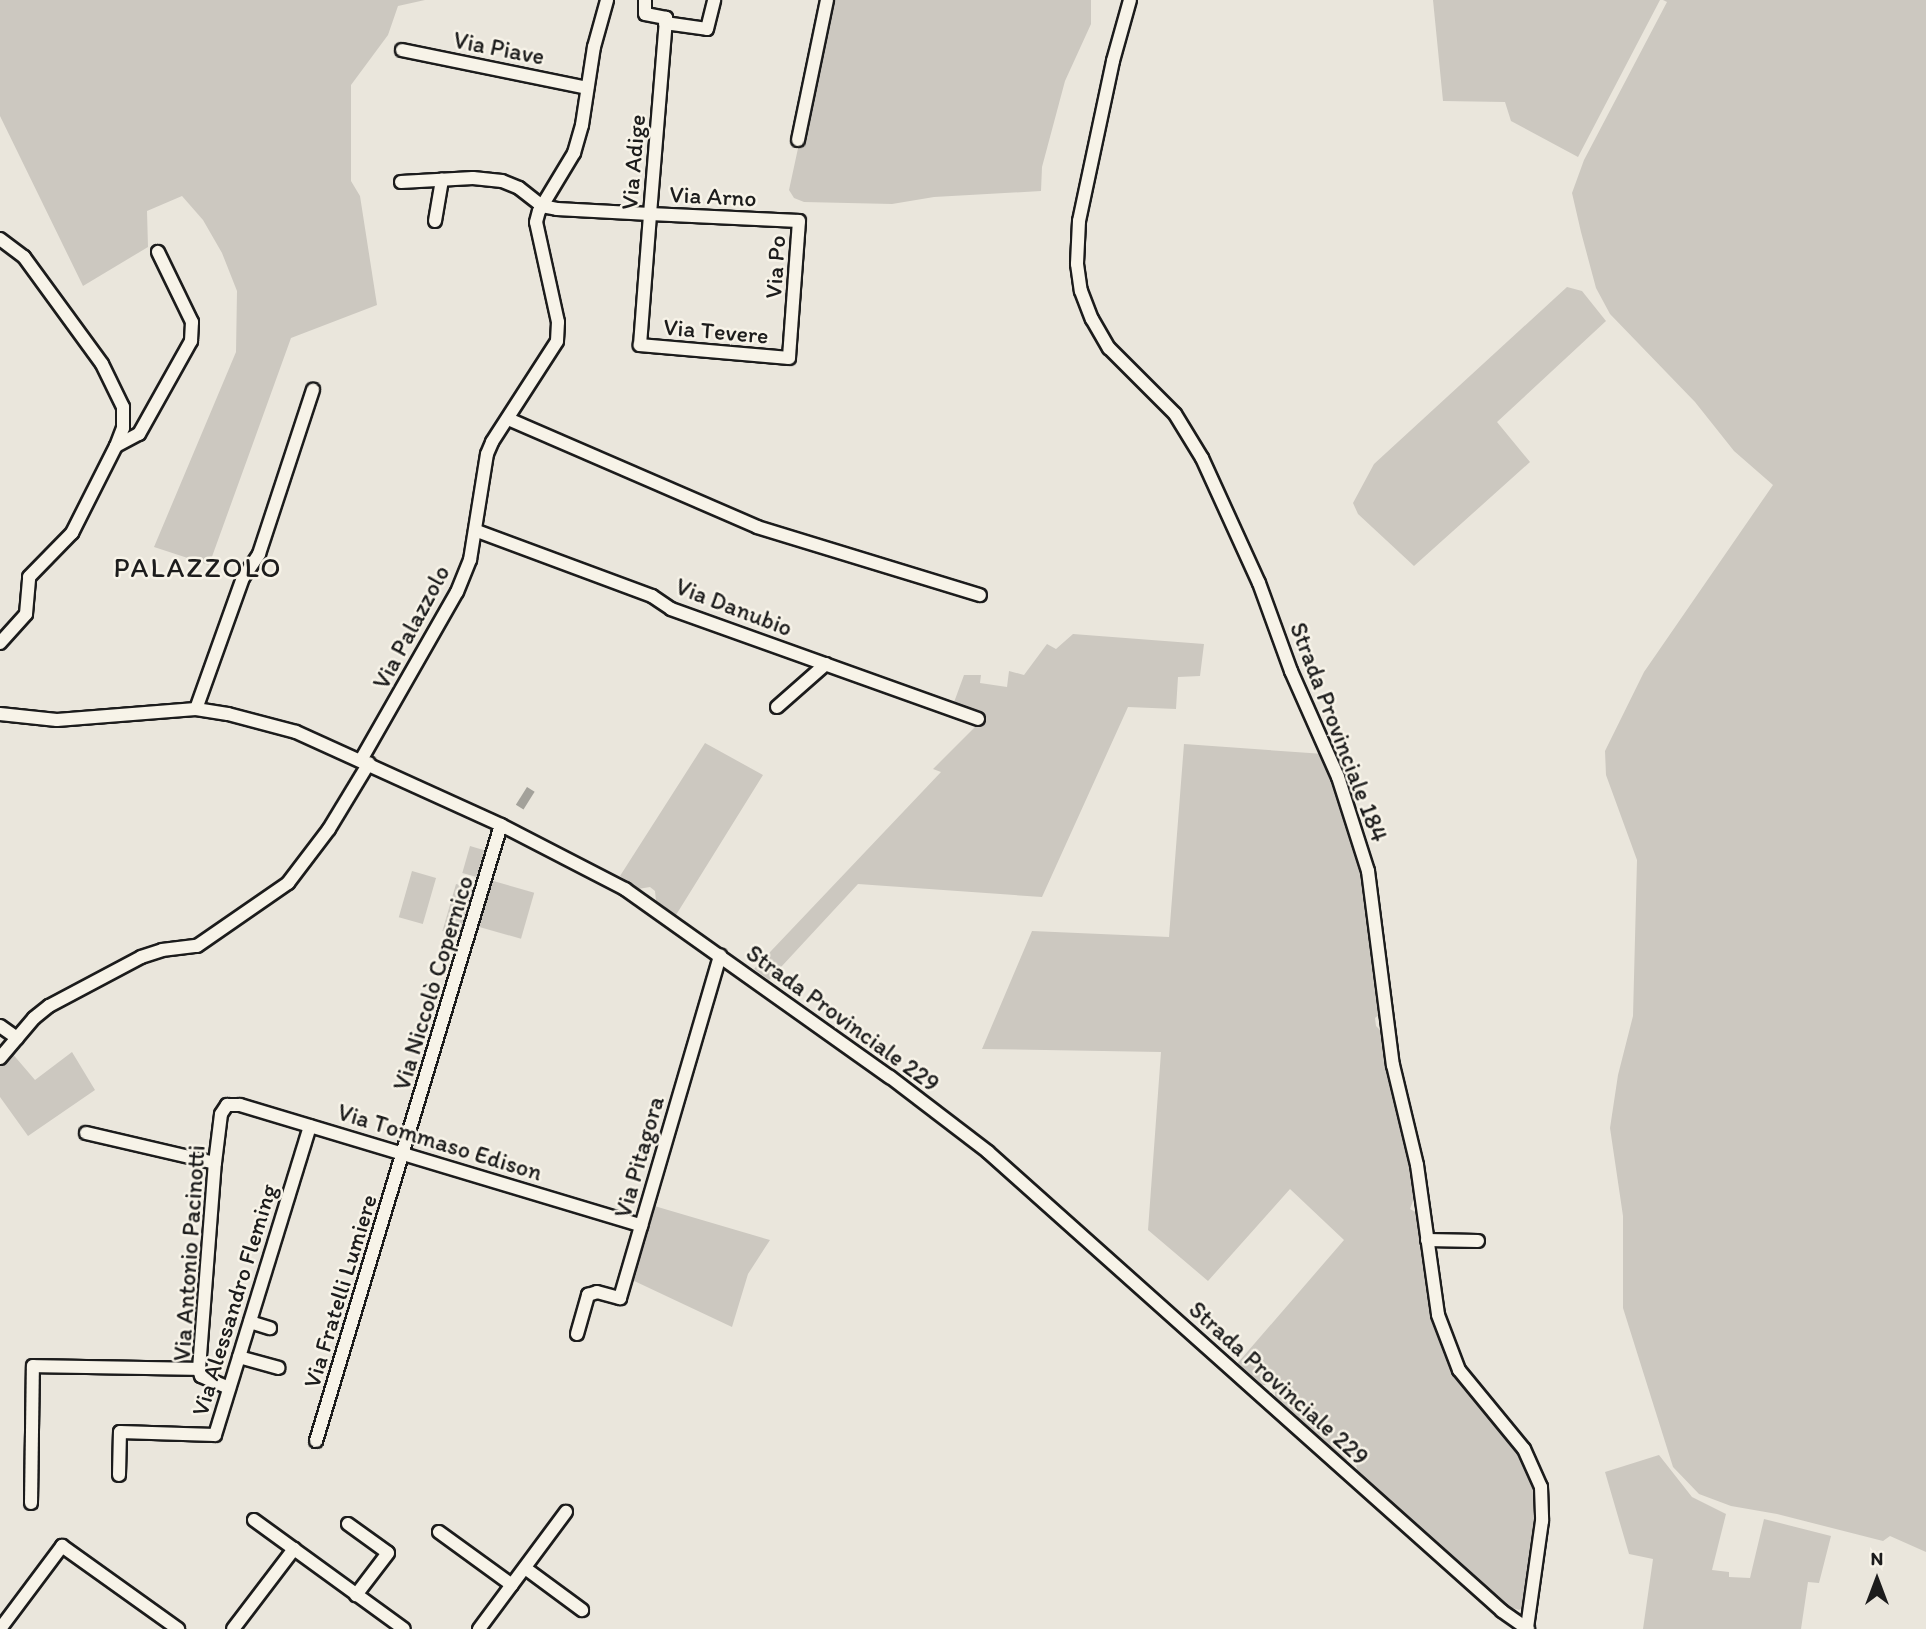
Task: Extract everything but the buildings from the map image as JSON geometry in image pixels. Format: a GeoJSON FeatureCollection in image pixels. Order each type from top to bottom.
{"type":"FeatureCollection","features":[{"type":"Feature","properties":{"kind":"street","name":"Via Palazzolo"},"geometry":{"type":"LineString","coordinates":[[0,1058],[34,1018],[67,995],[141,957],[162,950],[197,946],[288,883],[329,829],[457,592],[471,560],[487,454],[557,341],[558,321],[536,231],[542,206],[574,153],[582,125],[594,47],[607,0]]}},
{"type":"Feature","properties":{"kind":"street"},"geometry":{"type":"LineString","coordinates":[[645,0],[645,14],[666,18],[665,23],[706,29],[714,0]]}},
{"type":"Feature","properties":{"kind":"street"},"geometry":{"type":"LineString","coordinates":[[798,140],[827,0]]}},
{"type":"Feature","properties":{"kind":"street","name":"Strada Provinciale 184"},"geometry":{"type":"LineString","coordinates":[[1130,0],[1113,61],[1079,221],[1077,264],[1081,291],[1092,319],[1109,348],[1175,414],[1202,458],[1259,583],[1291,671],[1338,777],[1368,871],[1393,1065],[1417,1165],[1438,1315],[1459,1370],[1524,1450],[1541,1487],[1542,1521],[1528,1629]]}},
{"type":"Feature","properties":{"kind":"street","name":"Via Adige"},"geometry":{"type":"LineString","coordinates":[[640,345],[665,23]]}},
{"type":"Feature","properties":{"kind":"street","name":"Via Piave"},"geometry":{"type":"LineString","coordinates":[[402,50],[587,88]]}},
{"type":"Feature","properties":{"kind":"street"},"geometry":{"type":"LineString","coordinates":[[401,183],[442,180],[502,181],[519,188],[542,206]]}},
{"type":"Feature","properties":{"kind":"street"},"geometry":{"type":"LineString","coordinates":[[435,221],[442,180]]}},
{"type":"Feature","properties":{"kind":"street","name":"Via Arno"},"geometry":{"type":"LineString","coordinates":[[542,206],[799,222]]}},
{"type":"Feature","properties":{"kind":"street","name":"Via Po"},"geometry":{"type":"LineString","coordinates":[[789,358],[799,222]]}},
{"type":"Feature","properties":{"kind":"street"},"geometry":{"type":"LineString","coordinates":[[0,239],[24,257],[102,364],[123,407],[122,428],[116,446],[72,533],[30,577],[27,589],[29,605],[23,620],[0,643]]}},
{"type":"Feature","properties":{"kind":"street"},"geometry":{"type":"LineString","coordinates":[[116,446],[139,434],[193,333],[192,321],[158,252]]}},
{"type":"Feature","properties":{"kind":"street","name":"Via Tevere"},"geometry":{"type":"LineString","coordinates":[[640,345],[789,358]]}},
{"type":"Feature","properties":{"kind":"street"},"geometry":{"type":"LineString","coordinates":[[196,709],[243,578],[259,554],[313,390]]}},
{"type":"Feature","properties":{"kind":"street"},"geometry":{"type":"LineString","coordinates":[[508,419],[757,527],[980,596]]}},
{"type":"Feature","properties":{"kind":"street","name":"Via Danubio"},"geometry":{"type":"LineString","coordinates":[[477,531],[652,596],[671,609],[978,719]]}},
{"type":"Feature","properties":{"kind":"street"},"geometry":{"type":"LineString","coordinates":[[777,707],[826,664]]}},
{"type":"Feature","properties":{"kind":"street","name":"Strada Provinciale 229"},"geometry":{"type":"LineString","coordinates":[[0,714],[33,719],[70,720],[196,709],[228,714],[296,732],[501,825],[625,888],[988,1152],[1502,1611],[1528,1629]]}},
{"type":"Feature","properties":{"kind":"street","name":"Via Niccolò Copernico"},"geometry":{"type":"LineString","coordinates":[[404,1153],[501,825]]}},
{"type":"Feature","properties":{"kind":"street","name":"Via Pitagora"},"geometry":{"type":"LineString","coordinates":[[578,1334],[588,1295],[597,1292],[620,1298],[720,955]]}},
{"type":"Feature","properties":{"kind":"street"},"geometry":{"type":"LineString","coordinates":[[0,1026],[17,1038]]}},
{"type":"Feature","properties":{"kind":"street","name":"Via Tommaso Edison"},"geometry":{"type":"LineString","coordinates":[[227,1105],[240,1105],[641,1224]]}},
{"type":"Feature","properties":{"kind":"street","name":"Via Antonio Pacinotti"},"geometry":{"type":"LineString","coordinates":[[227,1105],[221,1114],[215,1163],[199,1369],[201,1376],[229,1388]]}},
{"type":"Feature","properties":{"kind":"street","name":"Via Alessandro Fleming"},"geometry":{"type":"LineString","coordinates":[[119,1475],[120,1432],[215,1435],[310,1126]]}},
{"type":"Feature","properties":{"kind":"street"},"geometry":{"type":"LineString","coordinates":[[86,1133],[215,1163]]}},
{"type":"Feature","properties":{"kind":"street","name":"Via Fratelli Lumiere"},"geometry":{"type":"LineString","coordinates":[[316,1441],[404,1153]]}},
{"type":"Feature","properties":{"kind":"street"},"geometry":{"type":"LineString","coordinates":[[1427,1240],[1478,1241]]}},
{"type":"Feature","properties":{"kind":"street"},"geometry":{"type":"LineString","coordinates":[[250,1322],[270,1328]]}},
{"type":"Feature","properties":{"kind":"street"},"geometry":{"type":"LineString","coordinates":[[239,1357],[279,1368]]}},
{"type":"Feature","properties":{"kind":"street"},"geometry":{"type":"LineString","coordinates":[[32,1503],[33,1366],[199,1369]]}},
{"type":"Feature","properties":{"kind":"street"},"geometry":{"type":"LineString","coordinates":[[479,1629],[566,1512]]}},
{"type":"Feature","properties":{"kind":"street"},"geometry":{"type":"LineString","coordinates":[[254,1520],[404,1629]]}},
{"type":"Feature","properties":{"kind":"street"},"geometry":{"type":"LineString","coordinates":[[348,1524],[388,1553],[356,1595]]}},
{"type":"Feature","properties":{"kind":"street"},"geometry":{"type":"LineString","coordinates":[[439,1532],[512,1585]]}},
{"type":"Feature","properties":{"kind":"street"},"geometry":{"type":"LineString","coordinates":[[0,1629],[62,1546],[178,1629]]}},
{"type":"Feature","properties":{"kind":"street"},"geometry":{"type":"LineString","coordinates":[[233,1629],[294,1549]]}},
{"type":"Feature","properties":{"kind":"street"},"geometry":{"type":"LineString","coordinates":[[525,1568],[582,1611]]}},
{"type":"Feature","properties":{"kind":"shaded area"},"geometry":{"type":"Polygon","coordinates":[[[0,0],[425,0],[398,6],[388,35],[351,85],[351,181],[360,196],[377,305],[291,338],[209,565],[154,547],[236,352],[237,291],[222,253],[203,220],[182,196],[147,211],[148,247],[83,286],[0,116],[0,0]]]}},
{"type":"Feature","properties":{"kind":"shaded area"},"geometry":{"type":"Polygon","coordinates":[[[830,0],[1091,0],[1091,24],[1065,81],[1042,167],[1041,191],[934,197],[892,204],[804,202],[794,198],[789,190],[830,0]]]}},
{"type":"Feature","properties":{"kind":"shaded area"},"geometry":{"type":"Polygon","coordinates":[[[1433,0],[1660,0],[1578,157],[1511,121],[1505,102],[1443,101],[1433,0]]]}},
{"type":"Feature","properties":{"kind":"shaded area"},"geometry":{"type":"Polygon","coordinates":[[[1663,0],[1926,0],[1926,1552],[1890,1536],[1883,1541],[1777,1514],[1731,1506],[1699,1494],[1673,1467],[1623,1308],[1623,1216],[1610,1128],[1618,1075],[1633,1016],[1637,860],[1606,775],[1605,751],[1644,672],[1773,485],[1734,451],[1695,402],[1610,314],[1596,288],[1572,193],[1584,160],[1667,2],[1663,0]]]}},
{"type":"Feature","properties":{"kind":"shaded area"},"geometry":{"type":"Polygon","coordinates":[[[1567,287],[1582,291],[1606,321],[1497,422],[1530,462],[1414,566],[1358,514],[1353,503],[1374,464],[1567,287]]]}},
{"type":"Feature","properties":{"kind":"shaded area"},"geometry":{"type":"Polygon","coordinates":[[[1073,634],[1204,644],[1200,676],[1178,677],[1176,709],[1128,707],[1042,897],[858,884],[769,980],[754,969],[941,772],[933,769],[985,717],[953,705],[964,675],[981,675],[980,683],[1007,687],[1009,671],[1024,675],[1047,644],[1056,649],[1073,634]]]}},
{"type":"Feature","properties":{"kind":"shaded area"},"geometry":{"type":"Polygon","coordinates":[[[705,743],[763,775],[676,915],[656,901],[655,891],[650,887],[638,889],[620,876],[705,743]]]}},
{"type":"Feature","properties":{"kind":"shaded area"},"geometry":{"type":"Polygon","coordinates":[[[1184,744],[1324,754],[1364,870],[1381,1013],[1375,1018],[1376,1026],[1383,1033],[1411,1164],[1416,1193],[1410,1209],[1419,1214],[1433,1320],[1456,1371],[1521,1453],[1536,1486],[1537,1520],[1523,1607],[1519,1610],[1504,1605],[1357,1473],[1356,1459],[1351,1456],[1346,1461],[1275,1400],[1275,1389],[1269,1384],[1260,1386],[1236,1365],[1344,1240],[1290,1189],[1208,1281],[1148,1230],[1161,1052],[982,1049],[1032,931],[1169,937],[1184,744]]]}},
{"type":"Feature","properties":{"kind":"shaded area"},"geometry":{"type":"Polygon","coordinates":[[[527,787],[535,792],[524,810],[516,805],[527,787]]]}},
{"type":"Feature","properties":{"kind":"shaded area"},"geometry":{"type":"Polygon","coordinates":[[[470,846],[484,850],[477,877],[462,873],[470,846]]]}},
{"type":"Feature","properties":{"kind":"shaded area"},"geometry":{"type":"Polygon","coordinates":[[[412,871],[436,878],[423,924],[399,917],[412,871]]]}},
{"type":"Feature","properties":{"kind":"shaded area"},"geometry":{"type":"Polygon","coordinates":[[[490,880],[534,893],[521,939],[477,926],[490,880]]]}},
{"type":"Feature","properties":{"kind":"shaded area"},"geometry":{"type":"Polygon","coordinates":[[[456,884],[477,890],[464,937],[442,931],[456,884]]]}},
{"type":"Feature","properties":{"kind":"shaded area"},"geometry":{"type":"Polygon","coordinates":[[[11,1052],[35,1080],[72,1052],[95,1090],[28,1136],[0,1097],[0,1066],[11,1052]]]}},
{"type":"Feature","properties":{"kind":"shaded area"},"geometry":{"type":"Polygon","coordinates":[[[651,1205],[770,1240],[748,1274],[732,1327],[630,1279],[651,1205]]]}},
{"type":"Feature","properties":{"kind":"shaded area"},"geometry":{"type":"Polygon","coordinates":[[[1659,1455],[1692,1497],[1726,1514],[1712,1570],[1729,1572],[1729,1577],[1750,1578],[1764,1519],[1831,1536],[1819,1583],[1808,1582],[1801,1629],[1643,1629],[1653,1559],[1629,1554],[1605,1472],[1659,1455]]]}},
{"type":"Feature","properties":{"kind":"district","name":"PALAZZOLO"},"geometry":{"type":"Point","coordinates":[198,567]}}]}
